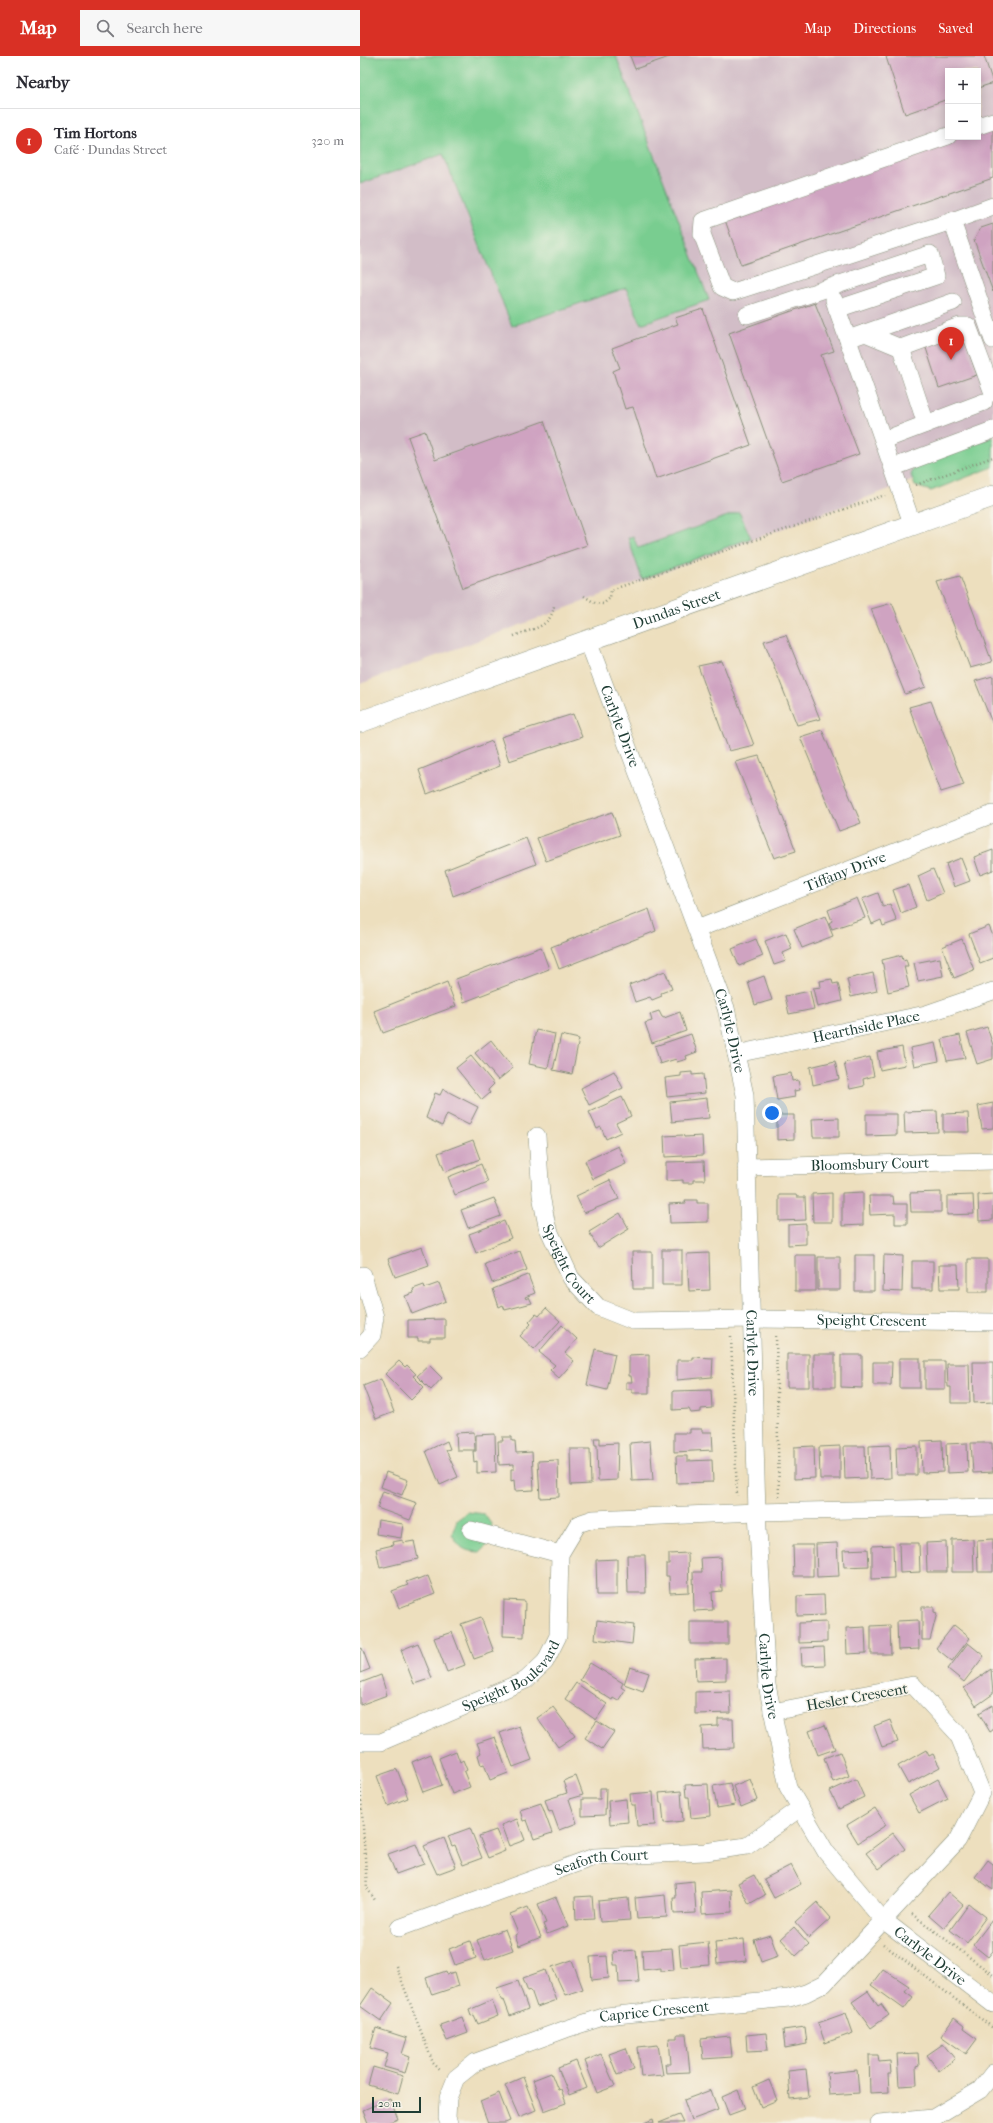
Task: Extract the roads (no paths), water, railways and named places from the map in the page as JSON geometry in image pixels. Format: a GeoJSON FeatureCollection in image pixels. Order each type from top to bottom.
{"type":"FeatureCollection","features":[{"type":"Feature","properties":{"kind":"main road","name":"Dundas Street"},"geometry":{"type":"LineString","coordinates":[[360,722],[913,526],[993,496]]}},
{"type":"Feature","properties":{"kind":"street"},"geometry":{"type":"LineString","coordinates":[[981,125],[993,121]]}},
{"type":"Feature","properties":{"kind":"street"},"geometry":{"type":"LineString","coordinates":[[945,137],[703,221],[702,234],[722,287],[733,292],[952,221],[993,206]]}},
{"type":"Feature","properties":{"kind":"street"},"geometry":{"type":"LineString","coordinates":[[952,221],[993,340]]}},
{"type":"Feature","properties":{"kind":"street"},"geometry":{"type":"LineString","coordinates":[[747,315],[930,254],[936,276],[837,309]]}},
{"type":"Feature","properties":{"kind":"street"},"geometry":{"type":"LineString","coordinates":[[829,287],[894,467],[913,526]]}},
{"type":"Feature","properties":{"kind":"street"},"geometry":{"type":"LineString","coordinates":[[848,339],[953,302]]}},
{"type":"Feature","properties":{"kind":"street"},"geometry":{"type":"LineString","coordinates":[[865,333],[902,348],[960,326],[968,326],[989,397],[884,440]]}},
{"type":"Feature","properties":{"kind":"street"},"geometry":{"type":"LineString","coordinates":[[902,348],[926,424]]}},
{"type":"Feature","properties":{"kind":"street"},"geometry":{"type":"LineString","coordinates":[[894,467],[993,430]]}},
{"type":"Feature","properties":{"kind":"street","name":"Carlyle Drive"},"geometry":{"type":"LineString","coordinates":[[588,640],[726,1008],[745,1095],[757,1512],[767,1685],[788,1787],[826,1852],[882,1920],[993,2004]]}},
{"type":"Feature","properties":{"kind":"street","name":"Tiffany Drive"},"geometry":{"type":"LineString","coordinates":[[697,929],[993,814]]}},
{"type":"Feature","properties":{"kind":"street","name":"Hearthside Place"},"geometry":{"type":"LineString","coordinates":[[736,1054],[926,1014],[993,991]]}},
{"type":"Feature","properties":{"kind":"street","name":"Speight Court"},"geometry":{"type":"LineString","coordinates":[[537,1136],[541,1194],[547,1226],[571,1278],[598,1306],[633,1321],[751,1319]]}},
{"type":"Feature","properties":{"kind":"street","name":"Bloomsbury Court"},"geometry":{"type":"LineString","coordinates":[[746,1167],[993,1161]]}},
{"type":"Feature","properties":{"kind":"street"},"geometry":{"type":"LineString","coordinates":[[360,1348],[372,1336],[375,1316],[363,1275]]}},
{"type":"Feature","properties":{"kind":"street","name":"Speight Crescent"},"geometry":{"type":"LineString","coordinates":[[751,1319],[993,1322]]}},
{"type":"Feature","properties":{"kind":"street"},"geometry":{"type":"LineString","coordinates":[[757,1512],[993,1507]]}},
{"type":"Feature","properties":{"kind":"street","name":"Speight Boulevard"},"geometry":{"type":"LineString","coordinates":[[360,1742],[381,1742],[526,1680],[545,1662],[558,1636],[560,1554],[578,1524],[593,1519],[757,1512]]}},
{"type":"Feature","properties":{"kind":"street"},"geometry":{"type":"LineString","coordinates":[[471,1530],[560,1554]]}},
{"type":"Feature","properties":{"kind":"street","name":"Hesler Crescent"},"geometry":{"type":"LineString","coordinates":[[772,1712],[913,1685],[958,1734],[982,1793],[958,1840],[882,1920]]}},
{"type":"Feature","properties":{"kind":"street","name":"Seaforth Court"},"geometry":{"type":"LineString","coordinates":[[399,1928],[594,1857],[705,1852],[747,1846],[800,1808]]}},
{"type":"Feature","properties":{"kind":"street","name":"Caprice Crescent"},"geometry":{"type":"LineString","coordinates":[[449,2123],[447,2118],[448,2098],[456,2078],[476,2062],[566,2028],[606,2016],[789,1998],[824,1984],[882,1920]]}},
{"type":"Feature","properties":{"kind":"street"},"geometry":{"type":"LineString","coordinates":[[879,2123],[933,2118],[980,2090],[993,2073]]}},
{"type":"Feature","properties":{"kind":"place","name":"Tim Hortons"},"geometry":{"type":"Point","coordinates":[951,360]}}]}
